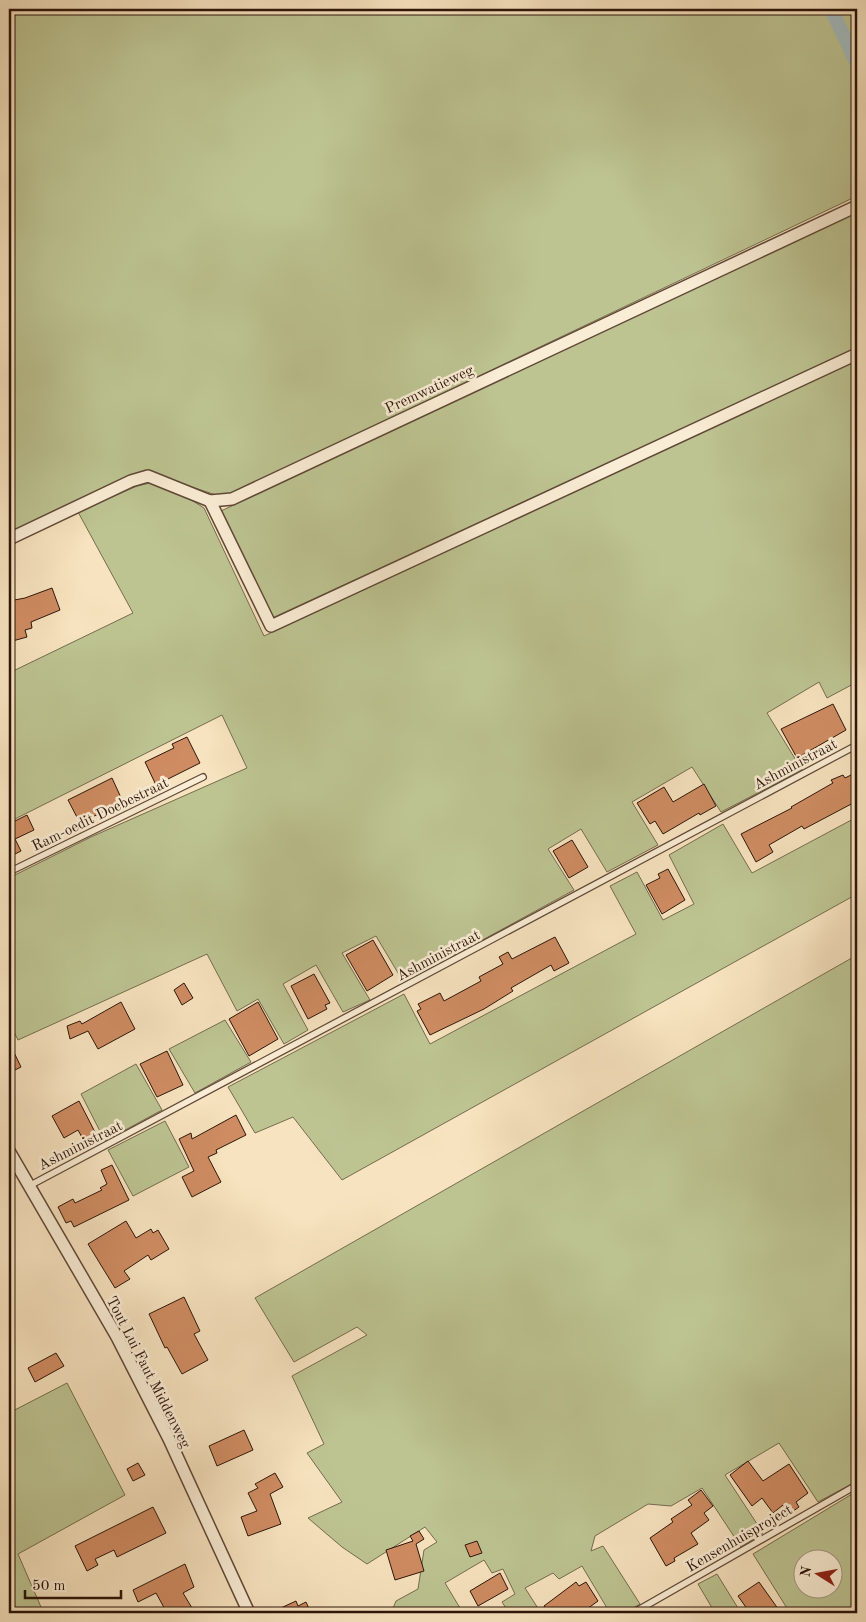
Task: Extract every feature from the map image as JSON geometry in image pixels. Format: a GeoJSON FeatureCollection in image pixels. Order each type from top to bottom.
{"type":"FeatureCollection","features":[{"type":"Feature","properties":{"kind":"street","name":"Premwatieweg"},"geometry":{"type":"LineString","coordinates":[[9,539],[131,481],[148,476],[210,501],[232,499],[857,206]]}},
{"type":"Feature","properties":{"kind":"street"},"geometry":{"type":"LineString","coordinates":[[210,501],[271,626],[857,354]]}},
{"type":"Feature","properties":{"kind":"street","name":"Tout Lui Faut Middenweg"},"geometry":{"type":"LineString","coordinates":[[9,1151],[117,1337],[169,1439],[249,1613]]}},
{"type":"Feature","properties":{"kind":"lane","name":"Ashministraat"},"geometry":{"type":"LineString","coordinates":[[29,1186],[857,745]]}},
{"type":"Feature","properties":{"kind":"lane","name":"Ram-oedit Doebestraat"},"geometry":{"type":"LineString","coordinates":[[9,872],[203,777]]}},
{"type":"Feature","properties":{"kind":"lane","name":"Kensenhuisproject"},"geometry":{"type":"LineString","coordinates":[[633,1613],[857,1486]]}},
{"type":"Feature","properties":{"kind":"green space"},"geometry":{"type":"Polygon","coordinates":[[[9,9],[857,9],[857,196],[229,495],[216,495],[144,471],[9,535],[9,9]]]}},
{"type":"Feature","properties":{"kind":"green space"},"geometry":{"type":"Polygon","coordinates":[[[857,212],[857,348],[272,618],[221,511],[857,212]]]}},
{"type":"Feature","properties":{"kind":"green space"},"geometry":{"type":"Polygon","coordinates":[[[857,360],[857,682],[827,698],[819,682],[767,713],[802,770],[721,812],[692,767],[632,802],[658,845],[607,872],[581,829],[548,849],[574,890],[404,983],[376,936],[342,953],[370,1000],[343,1012],[316,965],[283,984],[308,1030],[284,1044],[258,999],[237,1011],[207,954],[18,1040],[12,1028],[9,1029],[9,878],[91,837],[247,768],[222,715],[9,822],[9,772],[14,769],[9,758],[9,673],[133,613],[78,512],[137,486],[150,483],[182,494],[204,508],[264,636],[857,360]]]}},
{"type":"Feature","properties":{"kind":"green space"},"geometry":{"type":"Polygon","coordinates":[[[857,817],[857,894],[342,1180],[293,1117],[255,1133],[228,1087],[404,994],[430,1044],[636,934],[610,886],[637,872],[663,920],[694,904],[669,855],[723,824],[752,873],[857,817]]]}},
{"type":"Feature","properties":{"kind":"green space"},"geometry":{"type":"Polygon","coordinates":[[[857,955],[857,1398],[854,1401],[857,1406],[857,1481],[818,1502],[779,1443],[725,1475],[763,1533],[741,1547],[702,1488],[671,1506],[648,1504],[595,1536],[591,1551],[603,1546],[640,1604],[625,1613],[610,1613],[582,1566],[559,1579],[553,1573],[525,1588],[541,1613],[509,1613],[502,1602],[515,1594],[503,1569],[492,1573],[484,1560],[445,1583],[463,1613],[391,1613],[396,1601],[418,1589],[424,1550],[437,1542],[425,1527],[367,1564],[342,1547],[308,1518],[342,1502],[307,1453],[324,1444],[292,1376],[367,1335],[357,1327],[294,1362],[255,1298],[857,955]]]}},
{"type":"Feature","properties":{"kind":"green space"},"geometry":{"type":"Polygon","coordinates":[[[225,1020],[251,1062],[195,1093],[169,1049],[225,1020]]]}},
{"type":"Feature","properties":{"kind":"green space"},"geometry":{"type":"Polygon","coordinates":[[[136,1064],[162,1110],[105,1141],[81,1094],[136,1064]]]}},
{"type":"Feature","properties":{"kind":"green space"},"geometry":{"type":"Polygon","coordinates":[[[165,1121],[189,1167],[133,1196],[108,1150],[165,1121]]]}},
{"type":"Feature","properties":{"kind":"green space"},"geometry":{"type":"Polygon","coordinates":[[[67,1383],[125,1495],[18,1554],[41,1607],[28,1613],[9,1613],[9,1413],[67,1383]]]}},
{"type":"Feature","properties":{"kind":"green space"},"geometry":{"type":"Polygon","coordinates":[[[857,1491],[857,1613],[790,1613],[753,1554],[857,1491]]]}},
{"type":"Feature","properties":{"kind":"green space"},"geometry":{"type":"Polygon","coordinates":[[[717,1574],[741,1613],[715,1613],[698,1584],[717,1574]]]}},
{"type":"Feature","properties":{"kind":"building"},"geometry":{"type":"Polygon","coordinates":[[[52,588],[60,610],[31,622],[32,628],[25,630],[27,637],[9,642],[9,601],[25,598],[52,588]]]}},
{"type":"Feature","properties":{"kind":"building"},"geometry":{"type":"Polygon","coordinates":[[[833,704],[846,730],[797,758],[781,729],[833,704]]]}},
{"type":"Feature","properties":{"kind":"building"},"geometry":{"type":"Polygon","coordinates":[[[187,737],[200,763],[156,785],[145,762],[174,748],[172,744],[187,737]]]}},
{"type":"Feature","properties":{"kind":"building"},"geometry":{"type":"Polygon","coordinates":[[[857,772],[857,801],[804,829],[802,826],[769,845],[773,852],[756,862],[741,834],[792,808],[833,783],[831,780],[843,775],[845,778],[857,772]]]}},
{"type":"Feature","properties":{"kind":"building"},"geometry":{"type":"Polygon","coordinates":[[[112,778],[123,802],[80,823],[68,800],[112,778]]]}},
{"type":"Feature","properties":{"kind":"building"},"geometry":{"type":"Polygon","coordinates":[[[704,784],[716,806],[700,815],[699,813],[663,834],[655,821],[650,824],[637,803],[664,787],[673,802],[704,784]]]}},
{"type":"Feature","properties":{"kind":"building"},"geometry":{"type":"Polygon","coordinates":[[[27,815],[34,830],[15,839],[21,851],[9,857],[9,824],[27,815]]]}},
{"type":"Feature","properties":{"kind":"building"},"geometry":{"type":"Polygon","coordinates":[[[572,840],[588,867],[569,878],[553,851],[572,840]]]}},
{"type":"Feature","properties":{"kind":"building"},"geometry":{"type":"Polygon","coordinates":[[[668,869],[685,900],[662,914],[646,885],[660,878],[658,874],[668,869]]]}},
{"type":"Feature","properties":{"kind":"building"},"geometry":{"type":"Polygon","coordinates":[[[555,937],[569,963],[554,971],[551,965],[511,988],[513,991],[484,1009],[430,1035],[417,1011],[421,1009],[418,1004],[440,993],[444,1001],[481,981],[479,977],[503,964],[499,957],[508,952],[512,959],[555,937]]]}},
{"type":"Feature","properties":{"kind":"building"},"geometry":{"type":"Polygon","coordinates":[[[373,940],[393,975],[367,991],[346,955],[373,940]]]}},
{"type":"Feature","properties":{"kind":"building"},"geometry":{"type":"Polygon","coordinates":[[[314,974],[330,1003],[325,1005],[327,1009],[308,1019],[291,986],[314,974]]]}},
{"type":"Feature","properties":{"kind":"building"},"geometry":{"type":"Polygon","coordinates":[[[184,983],[193,998],[182,1005],[174,990],[184,983]]]}},
{"type":"Feature","properties":{"kind":"building"},"geometry":{"type":"Polygon","coordinates":[[[121,1002],[135,1029],[98,1049],[88,1031],[70,1039],[67,1026],[80,1021],[82,1024],[121,1002]]]}},
{"type":"Feature","properties":{"kind":"building"},"geometry":{"type":"Polygon","coordinates":[[[258,1002],[278,1039],[249,1056],[229,1019],[258,1002]]]}},
{"type":"Feature","properties":{"kind":"building"},"geometry":{"type":"Polygon","coordinates":[[[9,1042],[21,1067],[9,1073],[9,1042]]]}},
{"type":"Feature","properties":{"kind":"building"},"geometry":{"type":"Polygon","coordinates":[[[167,1051],[183,1085],[157,1097],[140,1064],[167,1051]]]}},
{"type":"Feature","properties":{"kind":"building"},"geometry":{"type":"Polygon","coordinates":[[[79,1101],[97,1136],[85,1143],[78,1130],[64,1138],[52,1116],[79,1101]]]}},
{"type":"Feature","properties":{"kind":"building"},"geometry":{"type":"Polygon","coordinates":[[[236,1115],[246,1135],[216,1150],[217,1153],[208,1157],[221,1182],[192,1197],[182,1177],[194,1171],[179,1139],[191,1133],[192,1139],[236,1115]]]}},
{"type":"Feature","properties":{"kind":"building"},"geometry":{"type":"Polygon","coordinates":[[[112,1165],[129,1200],[74,1227],[71,1221],[66,1223],[58,1207],[73,1199],[75,1203],[102,1190],[100,1188],[107,1184],[101,1170],[112,1165]]]}},
{"type":"Feature","properties":{"kind":"building"},"geometry":{"type":"Polygon","coordinates":[[[126,1221],[136,1238],[151,1229],[153,1233],[158,1230],[169,1249],[151,1260],[148,1255],[124,1271],[130,1279],[115,1288],[88,1244],[126,1221]]]}},
{"type":"Feature","properties":{"kind":"building"},"geometry":{"type":"Polygon","coordinates":[[[184,1297],[200,1331],[194,1334],[208,1360],[182,1374],[167,1347],[165,1348],[149,1314],[184,1297]]]}},
{"type":"Feature","properties":{"kind":"building"},"geometry":{"type":"Polygon","coordinates":[[[56,1353],[64,1366],[35,1382],[28,1368],[56,1353]]]}},
{"type":"Feature","properties":{"kind":"building"},"geometry":{"type":"Polygon","coordinates":[[[244,1430],[253,1450],[217,1466],[209,1446],[244,1430]]]}},
{"type":"Feature","properties":{"kind":"building"},"geometry":{"type":"Polygon","coordinates":[[[748,1461],[763,1481],[789,1464],[808,1493],[796,1502],[799,1507],[789,1514],[783,1505],[773,1513],[762,1498],[752,1506],[730,1475],[748,1461]]]}},
{"type":"Feature","properties":{"kind":"building"},"geometry":{"type":"Polygon","coordinates":[[[138,1463],[145,1475],[133,1481],[127,1469],[138,1463]]]}},
{"type":"Feature","properties":{"kind":"building"},"geometry":{"type":"Polygon","coordinates":[[[275,1473],[283,1487],[270,1494],[281,1524],[248,1536],[241,1517],[257,1511],[248,1493],[258,1488],[255,1484],[275,1473]]]}},
{"type":"Feature","properties":{"kind":"building"},"geometry":{"type":"Polygon","coordinates":[[[701,1490],[713,1506],[704,1513],[709,1520],[691,1533],[698,1544],[674,1558],[675,1561],[666,1566],[650,1538],[673,1522],[671,1519],[692,1505],[688,1500],[701,1490]]]}},
{"type":"Feature","properties":{"kind":"building"},"geometry":{"type":"Polygon","coordinates":[[[153,1507],[166,1533],[117,1557],[114,1550],[95,1559],[98,1565],[87,1571],[75,1546],[153,1507]]]}},
{"type":"Feature","properties":{"kind":"building"},"geometry":{"type":"Polygon","coordinates":[[[419,1531],[424,1539],[416,1544],[424,1571],[395,1580],[386,1550],[413,1541],[410,1536],[419,1531]]]}},
{"type":"Feature","properties":{"kind":"building"},"geometry":{"type":"Polygon","coordinates":[[[477,1541],[482,1553],[470,1557],[465,1545],[477,1541]]]}},
{"type":"Feature","properties":{"kind":"building"},"geometry":{"type":"Polygon","coordinates":[[[185,1564],[194,1587],[183,1593],[195,1613],[167,1613],[156,1593],[138,1602],[133,1590],[185,1564]]]}},
{"type":"Feature","properties":{"kind":"building"},"geometry":{"type":"Polygon","coordinates":[[[500,1573],[508,1589],[478,1606],[470,1591],[500,1573]]]}},
{"type":"Feature","properties":{"kind":"building"},"geometry":{"type":"Polygon","coordinates":[[[576,1582],[579,1586],[586,1582],[598,1601],[587,1609],[590,1613],[548,1613],[544,1606],[576,1582]]]}},
{"type":"Feature","properties":{"kind":"building"},"geometry":{"type":"Polygon","coordinates":[[[759,1582],[781,1613],[750,1613],[738,1596],[759,1582]]]}},
{"type":"Feature","properties":{"kind":"building"},"geometry":{"type":"Polygon","coordinates":[[[296,1601],[298,1606],[306,1602],[311,1613],[270,1613],[296,1601]]]}},
{"type":"Feature","properties":{"kind":"waterway"},"geometry":{"type":"LineString","coordinates":[[831,9],[857,64]]}}]}
